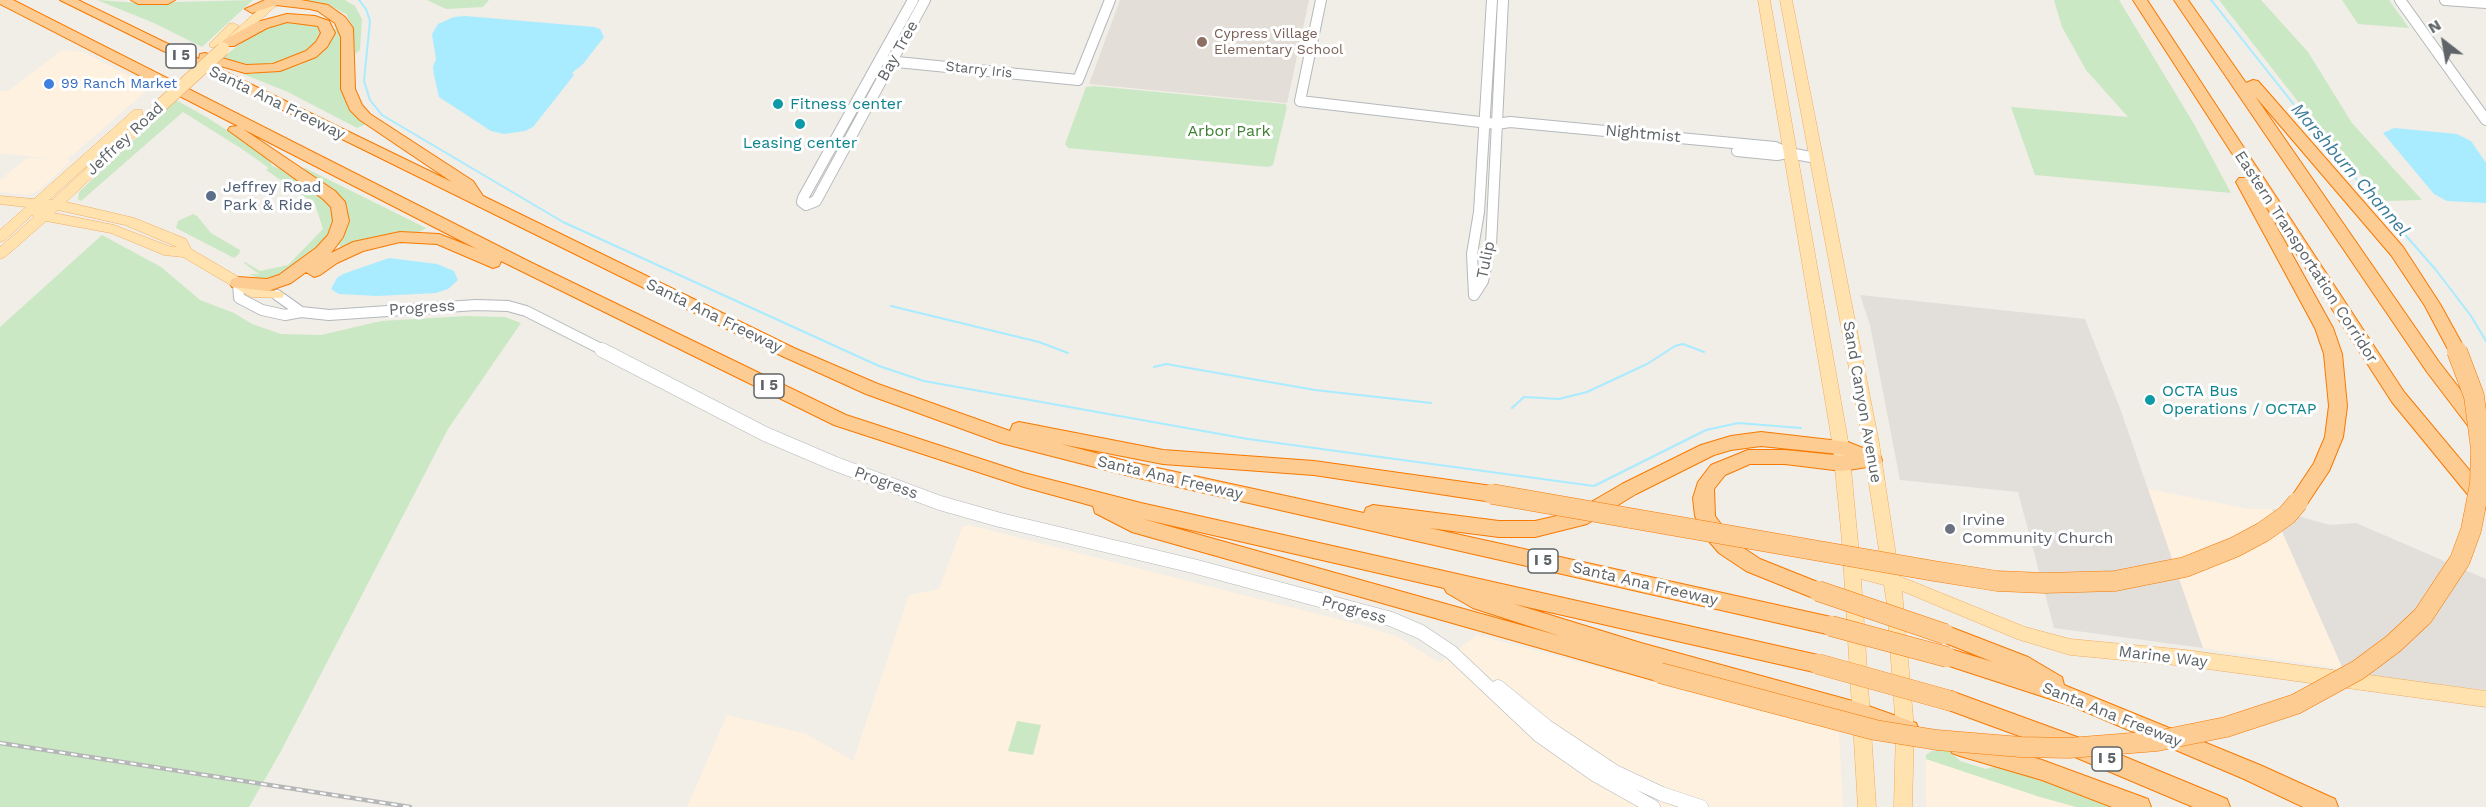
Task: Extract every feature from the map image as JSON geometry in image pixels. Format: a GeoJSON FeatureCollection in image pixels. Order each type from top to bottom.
{"type":"FeatureCollection","features":[{"type":"Feature","properties":{"kind":"highway","name":"Santa Ana Freeway"},"geometry":{"type":"LineString","coordinates":[[3,0],[524,266],[840,420],[1024,480],[1077,494],[1818,664],[1951,701],[2069,744],[2219,807]]}},
{"type":"Feature","properties":{"kind":"highway","name":"Santa Ana Freeway"},"geometry":{"type":"LineString","coordinates":[[67,0],[788,352],[922,408],[1008,438],[1130,469],[1832,626],[1947,657],[2076,698],[2252,772],[2327,807]]}},
{"type":"Feature","properties":{"kind":"highway"},"geometry":{"type":"LineString","coordinates":[[138,0],[168,0]]}},
{"type":"Feature","properties":{"kind":"highway"},"geometry":{"type":"LineString","coordinates":[[257,4],[275,0],[323,8],[344,23],[348,37],[348,89],[355,107],[365,117],[468,185],[479,203]]}},
{"type":"Feature","properties":{"kind":"highway","name":"Eastern Transportation Corridor"},"geometry":{"type":"LineString","coordinates":[[2140,0],[2398,397],[2486,504]]}},
{"type":"Feature","properties":{"kind":"highway"},"geometry":{"type":"LineString","coordinates":[[1077,494],[1132,524],[1875,730],[1937,740],[2021,747],[2069,748],[2157,741],[2226,727],[2296,704],[2358,670],[2393,644],[2423,616],[2438,597],[2460,560],[2471,530],[2480,484],[2481,450],[2474,396],[2457,351],[2421,286],[2397,251],[2181,0]]}},
{"type":"Feature","properties":{"kind":"highway"},"geometry":{"type":"LineString","coordinates":[[2181,0],[2433,367],[2486,436]]}},
{"type":"Feature","properties":{"kind":"highway"},"geometry":{"type":"LineString","coordinates":[[124,28],[232,66],[254,70],[275,68],[300,61],[320,47],[328,33],[324,24],[315,20],[287,18],[262,25],[222,46]]}},
{"type":"Feature","properties":{"kind":"highway"},"geometry":{"type":"LineString","coordinates":[[219,109],[231,127],[329,195],[337,203],[341,213],[341,221],[335,237],[304,267],[276,284],[238,283]]}},
{"type":"Feature","properties":{"kind":"highway"},"geometry":{"type":"LineString","coordinates":[[922,408],[1163,457],[1314,468],[1492,494],[1934,572],[1997,581],[2045,584],[2115,581],[2185,567],[2235,547],[2263,532],[2287,514],[2298,502],[2322,466],[2334,437],[2338,406],[2332,354],[2324,328],[2225,146],[2214,115]]}},
{"type":"Feature","properties":{"kind":"highway"},"geometry":{"type":"LineString","coordinates":[[277,295],[343,253],[367,244],[400,237],[439,239],[489,261],[524,266]]}},
{"type":"Feature","properties":{"kind":"highway"},"geometry":{"type":"LineString","coordinates":[[1255,497],[1482,527],[1535,529],[1580,518],[1629,489],[1708,450],[1723,445],[1761,440],[1873,460]]}},
{"type":"Feature","properties":{"kind":"highway"},"geometry":{"type":"LineString","coordinates":[[1841,455],[1748,457],[1718,470],[1705,487],[1703,498],[1705,516],[1721,542],[1734,554],[1760,568],[1818,591],[1945,634],[2021,664],[2076,698]]}},
{"type":"Feature","properties":{"kind":"highway"},"geometry":{"type":"LineString","coordinates":[[1436,577],[1480,602],[1641,652],[1860,713],[1905,729],[2042,770],[2140,807]]}},
{"type":"Feature","properties":{"kind":"main road","name":"Jeffrey Road"},"geometry":{"type":"LineString","coordinates":[[0,254],[41,210],[153,106],[275,0]]}},
{"type":"Feature","properties":{"kind":"main road","name":"Sand Canyon Avenue"},"geometry":{"type":"LineString","coordinates":[[1764,0],[1841,455],[1852,570],[1867,807]]}},
{"type":"Feature","properties":{"kind":"main road","name":"Sand Canyon Avenue"},"geometry":{"type":"LineString","coordinates":[[1786,0],[1873,460],[1892,580],[1905,729],[1903,807]]}},
{"type":"Feature","properties":{"kind":"main road","name":"Jeffrey Road"},"geometry":{"type":"LineString","coordinates":[[222,46],[257,4]]}},
{"type":"Feature","properties":{"kind":"main road","name":"Jeffrey Road"},"geometry":{"type":"LineString","coordinates":[[41,210],[55,205],[153,106]]}},
{"type":"Feature","properties":{"kind":"main road"},"geometry":{"type":"LineString","coordinates":[[0,200],[114,229],[169,252],[186,252],[258,295],[277,295]]}},
{"type":"Feature","properties":{"kind":"main road"},"geometry":{"type":"LineString","coordinates":[[55,205],[106,214],[140,224],[181,242],[186,252]]}},
{"type":"Feature","properties":{"kind":"main road"},"geometry":{"type":"LineString","coordinates":[[0,210],[27,213],[41,210]]}},
{"type":"Feature","properties":{"kind":"main road"},"geometry":{"type":"LineString","coordinates":[[0,237],[27,213]]}},
{"type":"Feature","properties":{"kind":"main road","name":"Marine Way"},"geometry":{"type":"LineString","coordinates":[[1852,570],[1892,580],[2023,634],[2070,647],[2186,658],[2486,699]]}},
{"type":"Feature","properties":{"kind":"street","name":"Bay Tree"},"geometry":{"type":"LineString","coordinates":[[913,0],[803,198],[802,202],[806,205],[816,201],[925,0]]}},
{"type":"Feature","properties":{"kind":"street","name":"Starry Iris"},"geometry":{"type":"LineString","coordinates":[[880,61],[1078,80],[1110,0]]}},
{"type":"Feature","properties":{"kind":"street","name":"Nightmist"},"geometry":{"type":"LineString","coordinates":[[1321,0],[1300,101],[1497,124],[1511,130],[1777,155],[1789,153],[1816,158]]}},
{"type":"Feature","properties":{"kind":"street","name":"Tulip"},"geometry":{"type":"LineString","coordinates":[[1492,0],[1479,212],[1472,254],[1474,295],[1480,289],[1490,257],[1503,0]]}},
{"type":"Feature","properties":{"kind":"street"},"geometry":{"type":"LineString","coordinates":[[2400,0],[2486,120]]}},
{"type":"Feature","properties":{"kind":"street"},"geometry":{"type":"LineString","coordinates":[[2445,0],[2486,3]]}},
{"type":"Feature","properties":{"kind":"street","name":"Progress"},"geometry":{"type":"LineString","coordinates":[[238,283],[239,298],[262,310],[285,315],[301,312],[329,315],[476,304],[508,306],[526,311],[765,434],[833,463],[940,503],[1000,520],[1193,566],[1391,619],[1433,639],[1476,674],[1539,735],[1596,775],[1653,807]]}},
{"type":"Feature","properties":{"kind":"street","name":"Progress"},"geometry":{"type":"LineString","coordinates":[[277,295],[301,312]]}},
{"type":"Feature","properties":{"kind":"street","name":"Progress"},"geometry":{"type":"LineString","coordinates":[[1476,674],[1493,683],[1547,727],[1615,772],[1662,794],[1701,807]]}},
{"type":"Feature","properties":{"kind":"shaded area","name":"Cypress Village Elementary School"},"geometry":{"type":"Polygon","coordinates":[[[1120,0],[1309,0],[1287,103],[1089,84],[1120,0]]]}},
{"type":"Feature","properties":{"kind":"shaded area"},"geometry":{"type":"Polygon","coordinates":[[[62,50],[83,52],[151,87],[67,160],[71,161],[38,191],[27,195],[0,192],[0,180],[27,158],[51,159],[0,153],[0,91],[8,91],[62,50]]]}},
{"type":"Feature","properties":{"kind":"shaded area"},"geometry":{"type":"Polygon","coordinates":[[[1860,295],[2085,319],[2121,411],[2203,648],[2054,628],[2018,492],[1900,480],[1870,325],[1860,295]]]}},
{"type":"Feature","properties":{"kind":"shaded area"},"geometry":{"type":"Polygon","coordinates":[[[2148,489],[2249,509],[2272,509],[2343,669],[2203,648],[2148,489]]]}},
{"type":"Feature","properties":{"kind":"shaded area"},"geometry":{"type":"Polygon","coordinates":[[[2272,509],[2330,525],[2356,523],[2486,579],[2486,690],[2377,678],[2343,669],[2272,509]]]}},
{"type":"Feature","properties":{"kind":"shaded area"},"geometry":{"type":"Polygon","coordinates":[[[969,525],[1368,627],[1398,637],[1440,663],[1477,635],[1839,731],[1843,807],[687,807],[727,715],[807,734],[853,761],[909,595],[939,589],[962,527],[969,525]]]}},
{"type":"Feature","properties":{"kind":"shaded area"},"geometry":{"type":"Polygon","coordinates":[[[1926,759],[2040,797],[2079,807],[1926,807],[1926,759]]]}},
{"type":"Feature","properties":{"kind":"green space"},"geometry":{"type":"Polygon","coordinates":[[[97,0],[140,3],[253,0],[202,47],[154,23],[97,0]]]}},
{"type":"Feature","properties":{"kind":"green space"},"geometry":{"type":"Polygon","coordinates":[[[303,0],[345,0],[355,6],[362,19],[360,50],[355,54],[353,28],[346,14],[331,6],[303,0]]]}},
{"type":"Feature","properties":{"kind":"green space"},"geometry":{"type":"Polygon","coordinates":[[[427,0],[489,0],[483,7],[446,9],[427,0]]]}},
{"type":"Feature","properties":{"kind":"green space"},"geometry":{"type":"Polygon","coordinates":[[[2054,0],[2119,0],[2194,124],[2231,193],[2035,175],[2011,107],[2128,117],[2086,70],[2062,27],[2054,0]]]}},
{"type":"Feature","properties":{"kind":"green space"},"geometry":{"type":"Polygon","coordinates":[[[2219,0],[2261,0],[2308,52],[2352,123],[2422,200],[2383,201],[2299,103],[2219,0]]]}},
{"type":"Feature","properties":{"kind":"green space"},"geometry":{"type":"Polygon","coordinates":[[[2342,0],[2389,0],[2409,28],[2358,24],[2342,0]]]}},
{"type":"Feature","properties":{"kind":"green space"},"geometry":{"type":"Polygon","coordinates":[[[289,22],[315,25],[320,30],[321,37],[308,52],[275,65],[232,63],[222,58],[253,34],[268,26],[289,22]]]}},
{"type":"Feature","properties":{"kind":"green space"},"geometry":{"type":"Polygon","coordinates":[[[341,28],[345,99],[358,118],[366,124],[357,128],[288,92],[243,74],[274,72],[302,64],[328,45],[334,29],[341,28]]]}},
{"type":"Feature","properties":{"kind":"green space","name":"Arbor Park"},"geometry":{"type":"Polygon","coordinates":[[[1086,87],[1285,104],[1287,107],[1273,165],[1268,167],[1068,148],[1065,144],[1086,87]]]}},
{"type":"Feature","properties":{"kind":"green space"},"geometry":{"type":"Polygon","coordinates":[[[176,100],[268,157],[272,166],[289,172],[329,204],[335,214],[329,237],[286,275],[268,280],[260,279],[249,274],[259,274],[244,263],[260,271],[288,265],[323,229],[315,204],[266,170],[269,168],[242,149],[183,112],[81,201],[78,199],[79,192],[176,100]]]}},
{"type":"Feature","properties":{"kind":"green space"},"geometry":{"type":"Polygon","coordinates":[[[305,168],[426,228],[418,233],[404,233],[344,249],[336,243],[348,214],[344,202],[301,170],[305,168]]]}},
{"type":"Feature","properties":{"kind":"green space"},"geometry":{"type":"Polygon","coordinates":[[[193,214],[211,233],[240,250],[239,254],[234,258],[176,228],[178,221],[193,214]]]}},
{"type":"Feature","properties":{"kind":"green space"},"geometry":{"type":"Polygon","coordinates":[[[102,235],[161,267],[200,300],[234,313],[252,324],[281,334],[321,335],[381,321],[466,316],[505,317],[521,323],[448,429],[281,751],[249,807],[0,807],[0,327],[102,235]]]}},
{"type":"Feature","properties":{"kind":"green space"},"geometry":{"type":"Polygon","coordinates":[[[1017,721],[1041,725],[1033,755],[1008,751],[1017,721]]]}},
{"type":"Feature","properties":{"kind":"green space"},"geometry":{"type":"Polygon","coordinates":[[[1932,751],[1950,751],[1960,761],[1986,769],[1997,766],[2122,807],[2076,807],[1926,759],[1926,755],[1932,751]]]}},
{"type":"Feature","properties":{"kind":"water"},"geometry":{"type":"Polygon","coordinates":[[[454,17],[594,27],[600,29],[604,37],[583,64],[572,73],[574,75],[533,127],[525,131],[504,134],[491,131],[439,97],[433,66],[436,59],[432,34],[438,24],[454,17]]]}},
{"type":"Feature","properties":{"kind":"water"},"geometry":{"type":"Polygon","coordinates":[[[2394,128],[2457,134],[2471,141],[2486,163],[2486,203],[2447,201],[2434,194],[2383,133],[2394,128]]]}},
{"type":"Feature","properties":{"kind":"water"},"geometry":{"type":"Polygon","coordinates":[[[389,258],[437,264],[454,271],[458,280],[448,289],[436,293],[377,296],[339,294],[331,289],[337,278],[343,274],[389,258]]]}},
{"type":"Feature","properties":{"kind":"waterway"},"geometry":{"type":"LineString","coordinates":[[359,0],[366,9],[370,21],[364,81],[370,100],[382,115],[563,222],[879,366],[924,381],[1248,439],[1594,486],[1706,430],[1738,423],[1801,428]]}},
{"type":"Feature","properties":{"kind":"waterway","name":"Marshburn Channel"},"geometry":{"type":"LineString","coordinates":[[2211,0],[2322,140],[2436,270],[2471,316],[2486,341]]}},
{"type":"Feature","properties":{"kind":"waterway"},"geometry":{"type":"LineString","coordinates":[[891,306],[1039,342],[1068,353]]}},
{"type":"Feature","properties":{"kind":"waterway"},"geometry":{"type":"LineString","coordinates":[[1512,408],[1524,397],[1559,399],[1587,392],[1647,364],[1675,346],[1683,344],[1704,352]]}},
{"type":"Feature","properties":{"kind":"waterway"},"geometry":{"type":"LineString","coordinates":[[1154,367],[1166,364],[1315,390],[1431,403]]}},
{"type":"Feature","properties":{"kind":"railway"},"geometry":{"type":"LineString","coordinates":[[0,743],[410,807]]}},
{"type":"Feature","properties":{"kind":"place","name":"Cypress Village Elementary School"},"geometry":{"type":"Point","coordinates":[1202,42]}},
{"type":"Feature","properties":{"kind":"place","name":"99 Ranch Market"},"geometry":{"type":"Point","coordinates":[49,84]}},
{"type":"Feature","properties":{"kind":"place","name":"Fitness center"},"geometry":{"type":"Point","coordinates":[778,104]}},
{"type":"Feature","properties":{"kind":"place","name":"Leasing center"},"geometry":{"type":"Point","coordinates":[800,124]}},
{"type":"Feature","properties":{"kind":"place","name":"Jeffrey Road Park & Ride"},"geometry":{"type":"Point","coordinates":[211,196]}},
{"type":"Feature","properties":{"kind":"place","name":"OCTA Bus Operations / OCTAP"},"geometry":{"type":"Point","coordinates":[2150,400]}},
{"type":"Feature","properties":{"kind":"place","name":"Irvine Community Church"},"geometry":{"type":"Point","coordinates":[1950,529]}}]}
